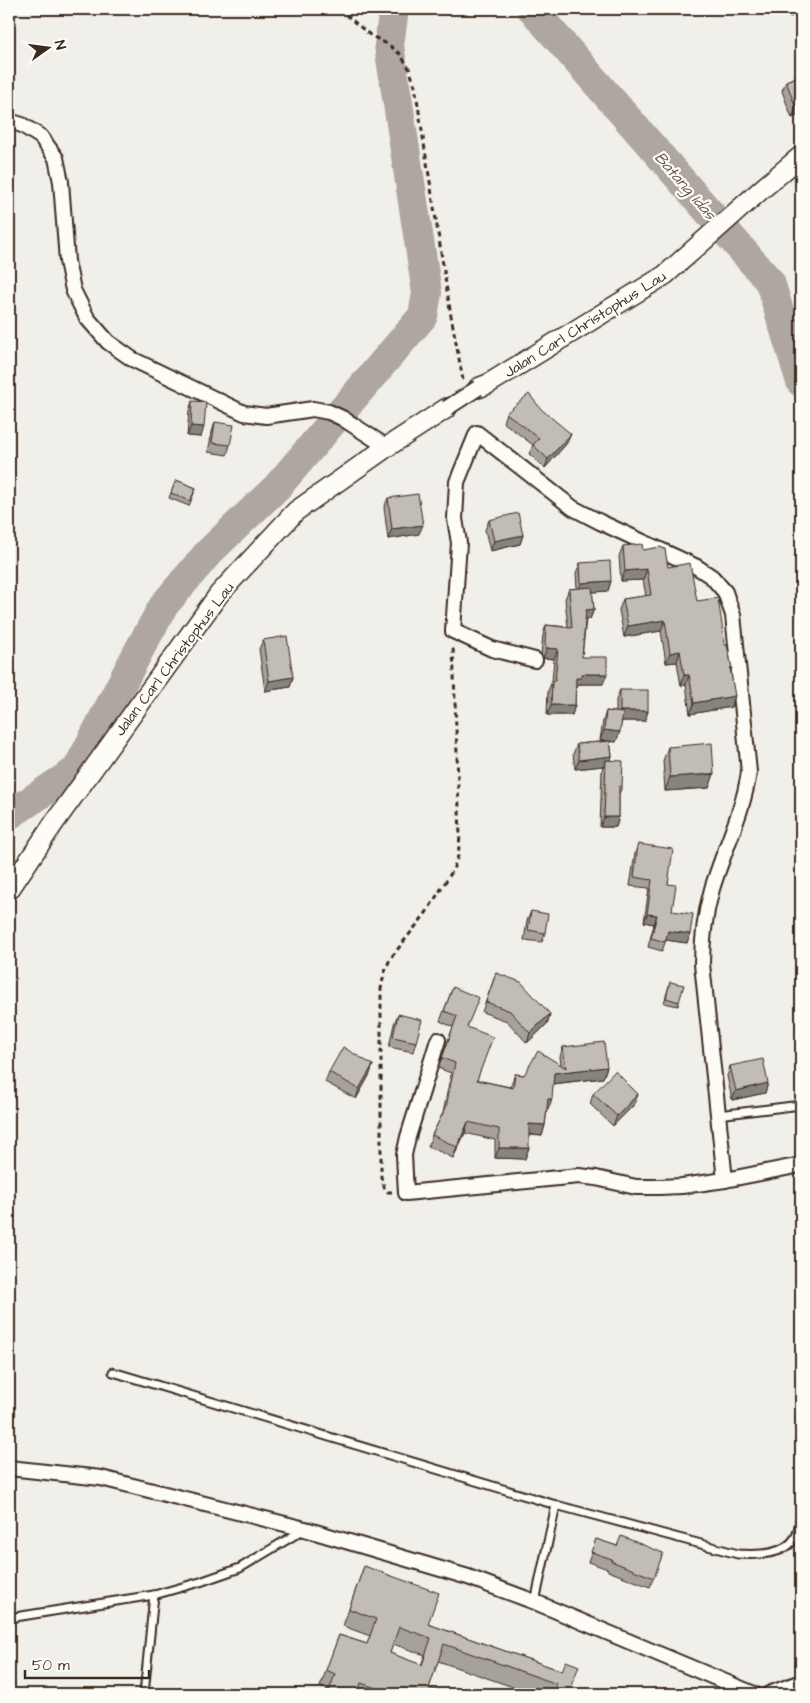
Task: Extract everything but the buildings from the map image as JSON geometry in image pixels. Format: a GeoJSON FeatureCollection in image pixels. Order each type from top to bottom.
{"type":"FeatureCollection","features":[{"type":"Feature","properties":{"kind":"street"},"geometry":{"type":"LineString","coordinates":[[9,122],[22,125],[41,137],[56,158],[61,182],[67,261],[73,290],[87,318],[108,342],[132,359],[244,413],[266,416],[313,409],[329,412],[342,418],[387,447]]}},
{"type":"Feature","properties":{"kind":"street","name":"Jalan Carl Christophus Lau"},"geometry":{"type":"LineString","coordinates":[[471,385],[488,384],[665,275],[801,156]]}},
{"type":"Feature","properties":{"kind":"street"},"geometry":{"type":"LineString","coordinates":[[447,408],[471,385]]}},
{"type":"Feature","properties":{"kind":"street","name":"Jalan Carl Christophus Lau"},"geometry":{"type":"LineString","coordinates":[[9,890],[54,823],[220,594],[296,511],[387,447],[447,408]]}},
{"type":"Feature","properties":{"kind":"street"},"geometry":{"type":"LineString","coordinates":[[535,660],[492,649],[453,630],[459,543],[455,519],[457,482],[477,434],[573,508],[697,566],[712,577],[725,592],[733,615],[749,772],[740,814],[712,888],[702,943],[702,964],[725,1180]]}},
{"type":"Feature","properties":{"kind":"street"},"geometry":{"type":"LineString","coordinates":[[438,1040],[404,1155],[406,1193],[579,1176],[636,1187],[682,1186],[725,1180],[801,1165]]}},
{"type":"Feature","properties":{"kind":"street"},"geometry":{"type":"LineString","coordinates":[[9,1468],[101,1478],[305,1528],[468,1577],[535,1602],[754,1694]]}},
{"type":"Feature","properties":{"kind":"street"},"geometry":{"type":"LineString","coordinates":[[769,1694],[801,1682]]}},
{"type":"Feature","properties":{"kind":"lane"},"geometry":{"type":"LineString","coordinates":[[718,1115],[801,1105]]}},
{"type":"Feature","properties":{"kind":"lane"},"geometry":{"type":"LineString","coordinates":[[113,1372],[556,1506],[738,1554],[757,1555],[773,1553],[788,1545],[796,1536],[801,1512]]}},
{"type":"Feature","properties":{"kind":"lane"},"geometry":{"type":"LineString","coordinates":[[535,1602],[556,1506]]}},
{"type":"Feature","properties":{"kind":"lane"},"geometry":{"type":"LineString","coordinates":[[9,1618],[154,1595],[200,1582],[240,1568],[305,1528]]}},
{"type":"Feature","properties":{"kind":"lane"},"geometry":{"type":"LineString","coordinates":[[144,1694],[154,1595]]}},
{"type":"Feature","properties":{"kind":"path"},"geometry":{"type":"LineString","coordinates":[[339,9],[370,35],[389,45],[400,54],[409,68],[415,86],[450,316],[471,385]]}},
{"type":"Feature","properties":{"kind":"path"},"geometry":{"type":"LineString","coordinates":[[406,1193],[388,1192],[384,1187],[381,1177],[381,989],[390,959],[426,913],[453,870],[458,856],[460,836],[453,630]]}},
{"type":"Feature","properties":{"kind":"waterway"},"geometry":{"type":"LineString","coordinates":[[9,815],[77,770],[164,605],[209,552],[277,487],[423,316],[427,293],[389,45],[394,9]]}},
{"type":"Feature","properties":{"kind":"waterway","name":"Batang Idas"},"geometry":{"type":"LineString","coordinates":[[532,9],[770,282],[801,382]]}}]}
